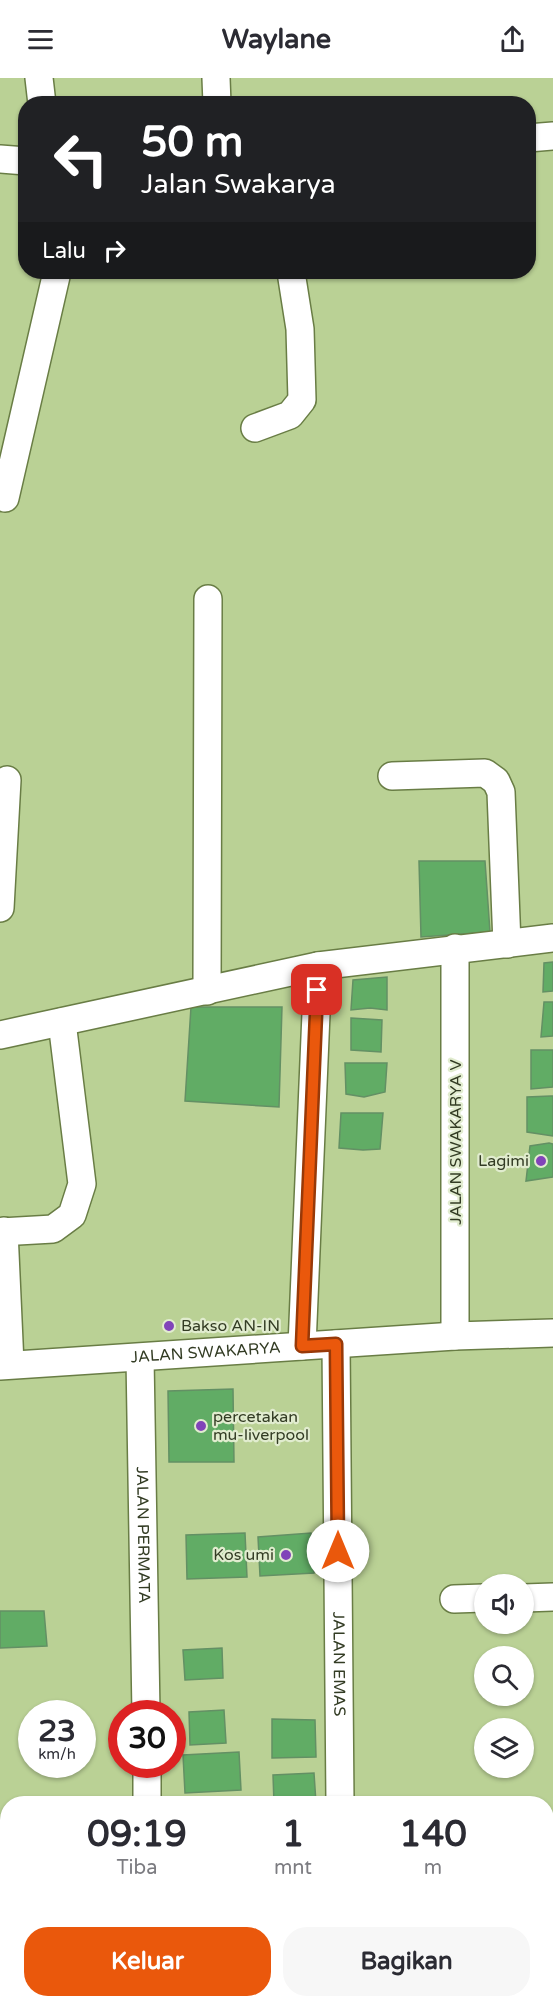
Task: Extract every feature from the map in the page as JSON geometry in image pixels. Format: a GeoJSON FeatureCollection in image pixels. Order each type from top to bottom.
{"type":"FeatureCollection","features":[{"type":"Feature","properties":{"kind":"street"},"geometry":{"type":"LineString","coordinates":[[39,78],[41,96]]}},
{"type":"Feature","properties":{"kind":"street"},"geometry":{"type":"LineString","coordinates":[[216,78],[217,96]]}},
{"type":"Feature","properties":{"kind":"street"},"geometry":{"type":"LineString","coordinates":[[536,137],[553,136]]}},
{"type":"Feature","properties":{"kind":"street"},"geometry":{"type":"LineString","coordinates":[[0,159],[18,160]]}},
{"type":"Feature","properties":{"kind":"street"},"geometry":{"type":"LineString","coordinates":[[5,498],[55,279]]}},
{"type":"Feature","properties":{"kind":"street"},"geometry":{"type":"LineString","coordinates":[[255,428],[290,415],[302,400],[300,329],[292,279]]}},
{"type":"Feature","properties":{"kind":"street"},"geometry":{"type":"LineString","coordinates":[[207,991],[208,599]]}},
{"type":"Feature","properties":{"kind":"street"},"geometry":{"type":"LineString","coordinates":[[392,776],[485,773],[496,781],[501,792],[507,944]]}},
{"type":"Feature","properties":{"kind":"street"},"geometry":{"type":"LineString","coordinates":[[0,908],[2,829],[7,780]]}},
{"type":"Feature","properties":{"kind":"street"},"geometry":{"type":"LineString","coordinates":[[0,1035],[318,966],[553,938]]}},
{"type":"Feature","properties":{"kind":"street","name":"JALAN SWAKARYA V"},"geometry":{"type":"LineString","coordinates":[[455,948],[455,1336]]}},
{"type":"Feature","properties":{"kind":"street"},"geometry":{"type":"LineString","coordinates":[[302,1346],[318,966]]}},
{"type":"Feature","properties":{"kind":"street"},"geometry":{"type":"LineString","coordinates":[[5,1365],[2,1231],[53,1229],[72,1215],[82,1184],[62,1022]]}},
{"type":"Feature","properties":{"kind":"street","name":"JALAN SWAKARYA"},"geometry":{"type":"LineString","coordinates":[[5,1365],[455,1336],[553,1334]]}},
{"type":"Feature","properties":{"kind":"street","name":"JALAN EMAS"},"geometry":{"type":"LineString","coordinates":[[336,1344],[340,1796]]}},
{"type":"Feature","properties":{"kind":"street","name":"JALAN PERMATA"},"geometry":{"type":"LineString","coordinates":[[140,1358],[146,1700]]}},
{"type":"Feature","properties":{"kind":"street"},"geometry":{"type":"LineString","coordinates":[[534,1598],[553,1597]]}},
{"type":"Feature","properties":{"kind":"street"},"geometry":{"type":"LineString","coordinates":[[454,1599],[474,1598]]}},
{"type":"Feature","properties":{"kind":"street"},"geometry":{"type":"LineString","coordinates":[[147,1778],[147,1796]]}},
{"type":"Feature","properties":{"kind":"building"},"geometry":{"type":"Polygon","coordinates":[[[419,861],[485,861],[490,932],[421,937],[419,861]]]}},
{"type":"Feature","properties":{"kind":"building"},"geometry":{"type":"Polygon","coordinates":[[[553,962],[553,991],[543,992],[544,963],[553,962]]]}},
{"type":"Feature","properties":{"kind":"building"},"geometry":{"type":"Polygon","coordinates":[[[387,977],[387,1010],[370,1008],[351,1010],[353,980],[387,977]]]}},
{"type":"Feature","properties":{"kind":"building"},"geometry":{"type":"Polygon","coordinates":[[[544,1002],[553,1002],[553,1036],[541,1037],[544,1002]]]}},
{"type":"Feature","properties":{"kind":"building"},"geometry":{"type":"Polygon","coordinates":[[[191,1007],[282,1007],[279,1107],[185,1101],[191,1007]]]}},
{"type":"Feature","properties":{"kind":"building"},"geometry":{"type":"Polygon","coordinates":[[[351,1018],[382,1020],[381,1052],[351,1050],[351,1018]]]}},
{"type":"Feature","properties":{"kind":"building"},"geometry":{"type":"Polygon","coordinates":[[[531,1050],[553,1050],[553,1087],[531,1089],[531,1050]]]}},
{"type":"Feature","properties":{"kind":"building"},"geometry":{"type":"Polygon","coordinates":[[[345,1063],[387,1063],[385,1092],[364,1097],[346,1094],[345,1063]]]}},
{"type":"Feature","properties":{"kind":"building"},"geometry":{"type":"Polygon","coordinates":[[[553,1096],[553,1136],[527,1132],[527,1097],[553,1096]]]}},
{"type":"Feature","properties":{"kind":"building"},"geometry":{"type":"Polygon","coordinates":[[[341,1113],[383,1113],[380,1149],[339,1148],[341,1113]]]}},
{"type":"Feature","properties":{"kind":"building","name":"Lagimi"},"geometry":{"type":"Polygon","coordinates":[[[553,1144],[553,1177],[526,1181],[530,1146],[553,1144]]]}},
{"type":"Feature","properties":{"kind":"building","name":"percetakan mu-liverpool"},"geometry":{"type":"Polygon","coordinates":[[[233,1389],[234,1462],[169,1462],[168,1391],[233,1389]]]}},
{"type":"Feature","properties":{"kind":"building"},"geometry":{"type":"Polygon","coordinates":[[[245,1533],[247,1577],[187,1579],[186,1535],[245,1533]]]}},
{"type":"Feature","properties":{"kind":"building","name":"Kos umi"},"geometry":{"type":"Polygon","coordinates":[[[311,1533],[314,1573],[260,1576],[258,1537],[311,1533]]]}},
{"type":"Feature","properties":{"kind":"building"},"geometry":{"type":"Polygon","coordinates":[[[0,1611],[44,1611],[47,1646],[0,1648],[0,1611]]]}},
{"type":"Feature","properties":{"kind":"building"},"geometry":{"type":"Polygon","coordinates":[[[222,1648],[223,1678],[185,1680],[183,1650],[222,1648]]]}},
{"type":"Feature","properties":{"kind":"building"},"geometry":{"type":"Polygon","coordinates":[[[224,1710],[226,1743],[190,1745],[189,1712],[224,1710]]]}},
{"type":"Feature","properties":{"kind":"building"},"geometry":{"type":"Polygon","coordinates":[[[272,1719],[315,1720],[316,1757],[272,1758],[272,1719]]]}},
{"type":"Feature","properties":{"kind":"building"},"geometry":{"type":"Polygon","coordinates":[[[239,1752],[241,1790],[185,1793],[186,1755],[239,1752]]]}},
{"type":"Feature","properties":{"kind":"building"},"geometry":{"type":"Polygon","coordinates":[[[314,1773],[316,1796],[274,1796],[273,1775],[314,1773]]]}},
{"type":"Feature","properties":{"kind":"place","name":"Lagimi"},"geometry":{"type":"Point","coordinates":[541,1161]}},
{"type":"Feature","properties":{"kind":"place","name":"Bakso AN-IN"},"geometry":{"type":"Point","coordinates":[169,1326]}},
{"type":"Feature","properties":{"kind":"place","name":"percetakan mu-liverpool"},"geometry":{"type":"Point","coordinates":[201,1426]}},
{"type":"Feature","properties":{"kind":"place","name":"Kos umi"},"geometry":{"type":"Point","coordinates":[286,1555]}},
{"type":"Feature","properties":{"kind":"route"},"geometry":{"type":"LineString","coordinates":[[317,990],[302,1346],[336,1344],[338,1551]]}}]}
